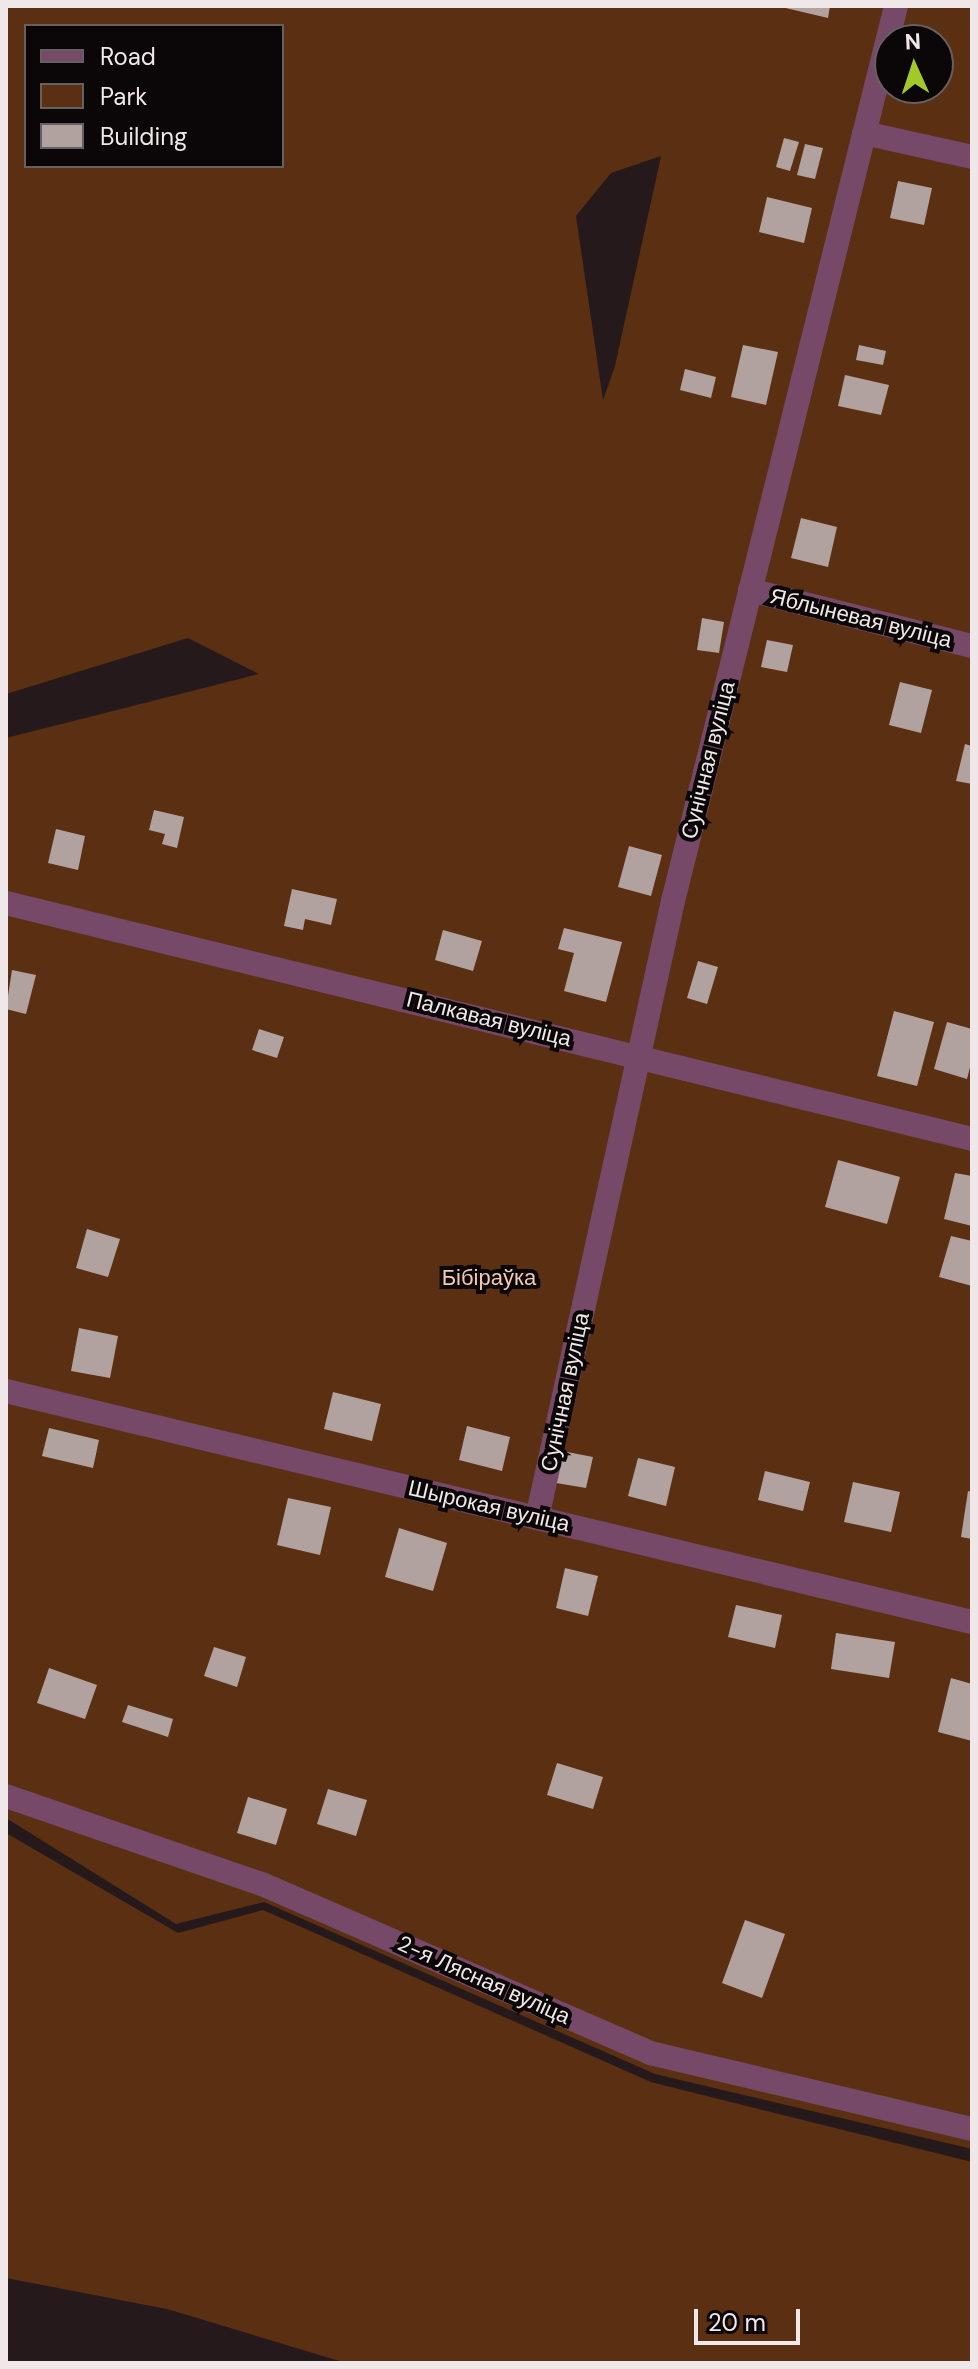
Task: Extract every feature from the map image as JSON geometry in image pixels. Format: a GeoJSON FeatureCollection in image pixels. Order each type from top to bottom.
{"type":"FeatureCollection","features":[{"type":"Feature","properties":{"kind":"lane","name":"Сунічная вуліца"},"geometry":{"type":"LineString","coordinates":[[537,1518],[673,901],[896,6]]}},
{"type":"Feature","properties":{"kind":"lane"},"geometry":{"type":"LineString","coordinates":[[864,133],[972,157]]}},
{"type":"Feature","properties":{"kind":"lane","name":"Яблыневая вуліца"},"geometry":{"type":"LineString","coordinates":[[750,590],[972,646]]}},
{"type":"Feature","properties":{"kind":"lane","name":"Палкавая вуліца"},"geometry":{"type":"LineString","coordinates":[[6,903],[639,1055],[972,1139]]}},
{"type":"Feature","properties":{"kind":"lane","name":"Шырокая вуліца"},"geometry":{"type":"LineString","coordinates":[[6,1391],[972,1622]]}},
{"type":"Feature","properties":{"kind":"lane","name":"2-я Лясная вуліца"},"geometry":{"type":"LineString","coordinates":[[6,1796],[262,1884],[650,2053],[972,2129]]}},
{"type":"Feature","properties":{"kind":"green space","name":"Бібіраўка"},"geometry":{"type":"Polygon","coordinates":[[[6,6],[972,6],[972,2149],[655,2074],[264,1902],[176,1924],[6,1818],[6,738],[259,674],[188,638],[6,694],[6,6]],[[661,156],[611,173],[576,216],[603,400],[615,366],[661,156]]]}},
{"type":"Feature","properties":{"kind":"green space"},"geometry":{"type":"Polygon","coordinates":[[[6,1833],[178,1933],[263,1910],[651,2082],[972,2162],[972,2363],[346,2363],[167,2309],[6,2278],[6,1833]]]}},
{"type":"Feature","properties":{"kind":"building"},"geometry":{"type":"Polygon","coordinates":[[[777,6],[830,6],[828,18],[777,6]]]}},
{"type":"Feature","properties":{"kind":"building"},"geometry":{"type":"Polygon","coordinates":[[[784,138],[799,142],[790,171],[776,167],[784,138]]]}},
{"type":"Feature","properties":{"kind":"building"},"geometry":{"type":"Polygon","coordinates":[[[805,144],[823,148],[815,179],[797,175],[805,144]]]}},
{"type":"Feature","properties":{"kind":"building"},"geometry":{"type":"Polygon","coordinates":[[[898,181],[932,188],[924,225],[890,218],[898,181]]]}},
{"type":"Feature","properties":{"kind":"building"},"geometry":{"type":"Polygon","coordinates":[[[767,197],[812,208],[804,243],[759,232],[767,197]]]}},
{"type":"Feature","properties":{"kind":"building"},"geometry":{"type":"Polygon","coordinates":[[[743,345],[778,352],[766,405],[731,397],[743,345]]]}},
{"type":"Feature","properties":{"kind":"building"},"geometry":{"type":"Polygon","coordinates":[[[859,345],[886,351],[883,365],[856,360],[859,345]]]}},
{"type":"Feature","properties":{"kind":"building"},"geometry":{"type":"Polygon","coordinates":[[[685,369],[716,377],[711,398],[680,390],[685,369]]]}},
{"type":"Feature","properties":{"kind":"building"},"geometry":{"type":"Polygon","coordinates":[[[845,375],[889,385],[881,415],[838,406],[845,375]]]}},
{"type":"Feature","properties":{"kind":"building"},"geometry":{"type":"Polygon","coordinates":[[[801,518],[837,527],[828,567],[791,558],[801,518]]]}},
{"type":"Feature","properties":{"kind":"building"},"geometry":{"type":"Polygon","coordinates":[[[702,618],[724,622],[719,653],[697,650],[702,618]]]}},
{"type":"Feature","properties":{"kind":"building"},"geometry":{"type":"Polygon","coordinates":[[[767,640],[793,645],[787,672],[761,667],[767,640]]]}},
{"type":"Feature","properties":{"kind":"building"},"geometry":{"type":"Polygon","coordinates":[[[900,682],[932,690],[921,733],[889,725],[900,682]]]}},
{"type":"Feature","properties":{"kind":"building"},"geometry":{"type":"Polygon","coordinates":[[[965,744],[972,746],[972,784],[956,781],[965,744]]]}},
{"type":"Feature","properties":{"kind":"building"},"geometry":{"type":"Polygon","coordinates":[[[154,810],[184,817],[177,848],[162,844],[165,834],[149,830],[154,810]]]}},
{"type":"Feature","properties":{"kind":"building"},"geometry":{"type":"Polygon","coordinates":[[[56,829],[85,836],[78,870],[48,863],[56,829]]]}},
{"type":"Feature","properties":{"kind":"building"},"geometry":{"type":"Polygon","coordinates":[[[629,846],[662,855],[651,896],[618,887],[629,846]]]}},
{"type":"Feature","properties":{"kind":"building"},"geometry":{"type":"Polygon","coordinates":[[[292,889],[337,899],[331,925],[305,919],[303,930],[284,926],[292,889]]]}},
{"type":"Feature","properties":{"kind":"building"},"geometry":{"type":"Polygon","coordinates":[[[564,928],[622,942],[606,1002],[564,991],[574,953],[558,949],[564,928]]]}},
{"type":"Feature","properties":{"kind":"building"},"geometry":{"type":"Polygon","coordinates":[[[443,930],[482,941],[473,971],[435,960],[443,930]]]}},
{"type":"Feature","properties":{"kind":"building"},"geometry":{"type":"Polygon","coordinates":[[[698,961],[718,967],[707,1004],[687,998],[698,961]]]}},
{"type":"Feature","properties":{"kind":"building"},"geometry":{"type":"Polygon","coordinates":[[[12,970],[36,975],[26,1014],[6,1009],[12,970]]]}},
{"type":"Feature","properties":{"kind":"building"},"geometry":{"type":"Polygon","coordinates":[[[894,1011],[934,1022],[917,1086],[877,1076],[894,1011]]]}},
{"type":"Feature","properties":{"kind":"building"},"geometry":{"type":"Polygon","coordinates":[[[947,1022],[972,1029],[972,1060],[967,1079],[934,1069],[947,1022]]]}},
{"type":"Feature","properties":{"kind":"building"},"geometry":{"type":"Polygon","coordinates":[[[259,1029],[284,1037],[277,1058],[252,1050],[259,1029]]]}},
{"type":"Feature","properties":{"kind":"building"},"geometry":{"type":"Polygon","coordinates":[[[838,1160],[900,1177],[887,1224],[825,1207],[838,1160]]]}},
{"type":"Feature","properties":{"kind":"building"},"geometry":{"type":"Polygon","coordinates":[[[955,1173],[972,1176],[972,1226],[944,1219],[955,1173]]]}},
{"type":"Feature","properties":{"kind":"building"},"geometry":{"type":"Polygon","coordinates":[[[87,1229],[120,1239],[108,1277],[76,1268],[87,1229]]]}},
{"type":"Feature","properties":{"kind":"building"},"geometry":{"type":"Polygon","coordinates":[[[951,1236],[972,1241],[972,1286],[939,1277],[951,1236]]]}},
{"type":"Feature","properties":{"kind":"building"},"geometry":{"type":"Polygon","coordinates":[[[79,1328],[118,1336],[110,1378],[71,1371],[79,1328]]]}},
{"type":"Feature","properties":{"kind":"building"},"geometry":{"type":"Polygon","coordinates":[[[333,1392],[381,1404],[372,1441],[324,1429],[333,1392]]]}},
{"type":"Feature","properties":{"kind":"building"},"geometry":{"type":"Polygon","coordinates":[[[467,1426],[510,1437],[502,1471],[459,1460],[467,1426]]]}},
{"type":"Feature","properties":{"kind":"building"},"geometry":{"type":"Polygon","coordinates":[[[49,1428],[99,1440],[93,1468],[42,1456],[49,1428]]]}},
{"type":"Feature","properties":{"kind":"building"},"geometry":{"type":"Polygon","coordinates":[[[562,1451],[593,1457],[586,1488],[556,1483],[562,1451]]]}},
{"type":"Feature","properties":{"kind":"building"},"geometry":{"type":"Polygon","coordinates":[[[638,1458],[675,1467],[666,1506],[628,1496],[638,1458]]]}},
{"type":"Feature","properties":{"kind":"building"},"geometry":{"type":"Polygon","coordinates":[[[765,1471],[810,1482],[803,1511],[758,1500],[765,1471]]]}},
{"type":"Feature","properties":{"kind":"building"},"geometry":{"type":"Polygon","coordinates":[[[853,1482],[900,1492],[891,1532],[844,1522],[853,1482]]]}},
{"type":"Feature","properties":{"kind":"building"},"geometry":{"type":"Polygon","coordinates":[[[968,1491],[972,1492],[972,1539],[961,1537],[968,1491]]]}},
{"type":"Feature","properties":{"kind":"building"},"geometry":{"type":"Polygon","coordinates":[[[288,1498],[331,1507],[320,1555],[277,1545],[288,1498]]]}},
{"type":"Feature","properties":{"kind":"building"},"geometry":{"type":"Polygon","coordinates":[[[399,1528],[447,1543],[433,1591],[385,1577],[399,1528]]]}},
{"type":"Feature","properties":{"kind":"building"},"geometry":{"type":"Polygon","coordinates":[[[565,1568],[598,1576],[588,1616],[556,1608],[565,1568]]]}},
{"type":"Feature","properties":{"kind":"building"},"geometry":{"type":"Polygon","coordinates":[[[736,1605],[782,1615],[775,1648],[728,1637],[736,1605]]]}},
{"type":"Feature","properties":{"kind":"building"},"geometry":{"type":"Polygon","coordinates":[[[836,1633],[895,1642],[889,1678],[831,1669],[836,1633]]]}},
{"type":"Feature","properties":{"kind":"building"},"geometry":{"type":"Polygon","coordinates":[[[214,1647],[246,1657],[237,1687],[204,1676],[214,1647]]]}},
{"type":"Feature","properties":{"kind":"building"},"geometry":{"type":"Polygon","coordinates":[[[49,1668],[97,1685],[85,1719],[37,1703],[49,1668]]]}},
{"type":"Feature","properties":{"kind":"building"},"geometry":{"type":"Polygon","coordinates":[[[951,1678],[972,1684],[972,1741],[938,1732],[951,1678]]]}},
{"type":"Feature","properties":{"kind":"building"},"geometry":{"type":"Polygon","coordinates":[[[128,1705],[173,1719],[168,1737],[122,1722],[128,1705]]]}},
{"type":"Feature","properties":{"kind":"building"},"geometry":{"type":"Polygon","coordinates":[[[557,1763],[603,1777],[593,1809],[547,1795],[557,1763]]]}},
{"type":"Feature","properties":{"kind":"building"},"geometry":{"type":"Polygon","coordinates":[[[328,1789],[367,1800],[356,1836],[317,1824],[328,1789]]]}},
{"type":"Feature","properties":{"kind":"building"},"geometry":{"type":"Polygon","coordinates":[[[248,1797],[287,1809],[276,1845],[237,1833],[248,1797]]]}},
{"type":"Feature","properties":{"kind":"building"},"geometry":{"type":"Polygon","coordinates":[[[745,1920],[785,1934],[762,1998],[722,1983],[745,1920]]]}}]}
